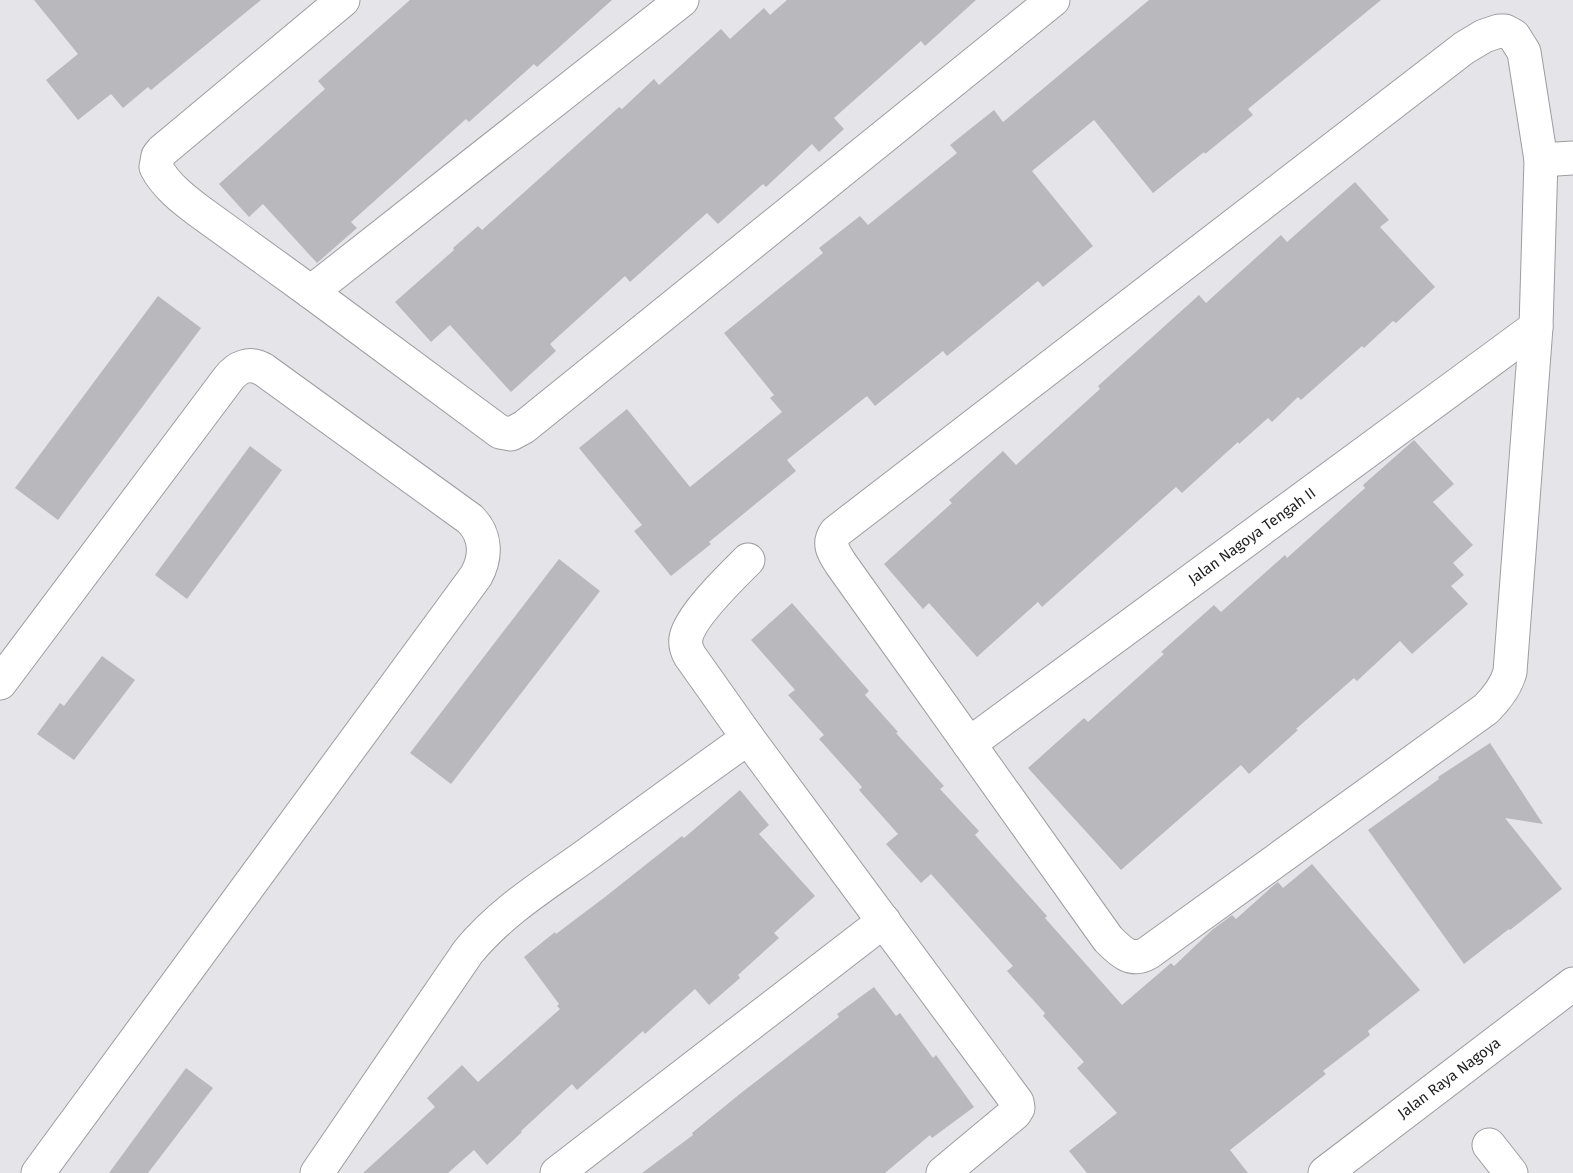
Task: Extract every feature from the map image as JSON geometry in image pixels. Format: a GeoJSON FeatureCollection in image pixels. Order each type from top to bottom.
{"type":"FeatureCollection","features":[{"type":"Feature","properties":{"kind":"street"},"geometry":{"type":"LineString","coordinates":[[343,0],[162,151],[156,164],[162,176],[183,199],[500,432],[508,434],[524,427],[1053,0]]}},
{"type":"Feature","properties":{"kind":"street"},"geometry":{"type":"LineString","coordinates":[[311,292],[682,0]]}},
{"type":"Feature","properties":{"kind":"street"},"geometry":{"type":"LineString","coordinates":[[1499,31],[1505,31],[1514,36],[1522,47],[1541,160],[1536,327],[1508,682],[1486,709],[1148,953],[1133,958],[1123,952],[1108,939],[841,564],[831,549],[834,534],[1455,56],[1484,36],[1499,31]]}},
{"type":"Feature","properties":{"kind":"street"},"geometry":{"type":"LineString","coordinates":[[1541,160],[1573,158]]}},
{"type":"Feature","properties":{"kind":"street","name":"Jalan Nagoya Tengah II"},"geometry":{"type":"LineString","coordinates":[[969,744],[1536,327]]}},
{"type":"Feature","properties":{"kind":"street"},"geometry":{"type":"LineString","coordinates":[[0,683],[234,371],[243,366],[253,366],[264,370],[470,519],[479,531],[484,556],[476,576],[39,1173]]}},
{"type":"Feature","properties":{"kind":"street"},"geometry":{"type":"LineString","coordinates":[[748,560],[716,593],[690,628],[686,639],[693,663],[1017,1102],[1018,1108],[1015,1113],[943,1173]]}},
{"type":"Feature","properties":{"kind":"street"},"geometry":{"type":"LineString","coordinates":[[317,1173],[483,933],[748,738]]}},
{"type":"Feature","properties":{"kind":"street"},"geometry":{"type":"LineString","coordinates":[[557,1173],[884,921]]}},
{"type":"Feature","properties":{"kind":"street","name":"Jalan Raya Nagoya"},"geometry":{"type":"LineString","coordinates":[[1325,1173],[1573,984]]}},
{"type":"Feature","properties":{"kind":"street"},"geometry":{"type":"LineString","coordinates":[[1489,1145],[1511,1173]]}},
{"type":"Feature","properties":{"kind":"building"},"geometry":{"type":"Polygon","coordinates":[[[34,0],[261,0],[151,90],[148,87],[123,108],[111,94],[78,120],[46,80],[78,54],[34,0]]]}},
{"type":"Feature","properties":{"kind":"building"},"geometry":{"type":"Polygon","coordinates":[[[410,0],[612,0],[537,67],[534,64],[469,122],[466,119],[351,222],[357,228],[317,263],[263,204],[249,217],[219,184],[325,89],[318,81],[410,0]]]}},
{"type":"Feature","properties":{"kind":"building"},"geometry":{"type":"Polygon","coordinates":[[[787,0],[976,0],[925,46],[921,41],[834,118],[844,129],[819,152],[812,144],[766,187],[763,184],[718,224],[707,213],[630,282],[625,276],[550,344],[556,351],[511,392],[450,325],[431,342],[395,302],[478,226],[482,230],[619,107],[622,109],[654,79],[659,85],[721,29],[730,39],[764,8],[770,15],[787,0]]]}},
{"type":"Feature","properties":{"kind":"building"},"geometry":{"type":"Polygon","coordinates":[[[1149,0],[1381,0],[1248,109],[1253,115],[1153,193],[1094,120],[1032,171],[1093,246],[1043,287],[1038,281],[947,356],[943,351],[875,406],[867,396],[787,460],[796,471],[671,576],[634,531],[642,525],[579,448],[627,409],[690,487],[782,412],[770,398],[774,395],[724,333],[823,253],[819,248],[860,216],[868,225],[957,153],[950,145],[994,110],[1003,122],[1149,0]]]}},
{"type":"Feature","properties":{"kind":"building"},"geometry":{"type":"Polygon","coordinates":[[[1355,182],[1389,220],[1380,227],[1435,287],[1396,323],[1393,321],[1364,348],[1362,346],[1301,400],[1298,397],[1272,422],[1268,418],[1239,444],[1238,442],[1182,493],[1176,487],[1042,607],[1038,602],[977,657],[929,603],[923,609],[884,564],[952,503],[949,500],[1003,451],[1016,465],[1100,389],[1098,386],[1199,295],[1206,303],[1281,235],[1287,242],[1355,182]]]}},
{"type":"Feature","properties":{"kind":"building"},"geometry":{"type":"Polygon","coordinates":[[[158,296],[201,328],[58,520],[15,488],[158,296]]]}},
{"type":"Feature","properties":{"kind":"building"},"geometry":{"type":"Polygon","coordinates":[[[1414,440],[1454,484],[1433,502],[1473,545],[1453,563],[1464,575],[1451,586],[1468,604],[1412,654],[1400,641],[1357,681],[1354,678],[1296,729],[1298,730],[1249,774],[1241,765],[1121,870],[1028,768],[1084,718],[1088,722],[1164,654],[1161,652],[1214,605],[1221,612],[1285,555],[1287,558],[1365,488],[1363,485],[1414,440]]]}},
{"type":"Feature","properties":{"kind":"building"},"geometry":{"type":"Polygon","coordinates":[[[250,446],[282,470],[187,599],[155,575],[250,446]]]}},
{"type":"Feature","properties":{"kind":"building"},"geometry":{"type":"Polygon","coordinates":[[[559,559],[600,591],[451,784],[410,753],[559,559]]]}},
{"type":"Feature","properties":{"kind":"building"},"geometry":{"type":"Polygon","coordinates":[[[792,603],[869,691],[865,695],[898,732],[896,733],[944,786],[940,789],[979,831],[975,835],[1122,1005],[1171,963],[1174,966],[1212,930],[1232,915],[1236,919],[1278,882],[1283,888],[1312,864],[1420,990],[1368,1031],[1370,1035],[1323,1071],[1326,1074],[1230,1150],[1248,1173],[1087,1173],[1069,1151],[1117,1113],[1077,1068],[1084,1062],[1043,1016],[1045,1013],[1007,971],[1013,966],[931,874],[921,883],[886,844],[898,834],[859,790],[862,787],[819,739],[824,735],[788,695],[795,690],[751,640],[792,603]]]}},
{"type":"Feature","properties":{"kind":"building"},"geometry":{"type":"Polygon","coordinates":[[[102,656],[135,680],[74,760],[37,734],[60,703],[64,706],[102,656]]]}},
{"type":"Feature","properties":{"kind":"building"},"geometry":{"type":"Polygon","coordinates":[[[1490,743],[1543,824],[1505,818],[1562,889],[1464,964],[1368,830],[1439,779],[1438,777],[1490,743]]]}},
{"type":"Feature","properties":{"kind":"building"},"geometry":{"type":"Polygon","coordinates":[[[740,790],[769,825],[759,834],[815,896],[774,933],[779,938],[738,975],[740,978],[709,1005],[695,989],[645,1034],[643,1031],[577,1090],[572,1084],[487,1165],[474,1150],[448,1173],[363,1173],[435,1107],[427,1098],[462,1065],[478,1082],[560,1009],[557,1006],[559,1004],[524,957],[682,836],[684,838],[740,790]]]}},
{"type":"Feature","properties":{"kind":"building"},"geometry":{"type":"Polygon","coordinates":[[[874,987],[896,1016],[900,1013],[933,1058],[936,1055],[974,1107],[932,1138],[930,1135],[885,1173],[642,1173],[693,1135],[692,1133],[741,1093],[839,1017],[837,1014],[874,987]]]}},
{"type":"Feature","properties":{"kind":"building"},"geometry":{"type":"Polygon","coordinates":[[[186,1068],[213,1088],[148,1173],[109,1173],[186,1068]]]}}]}
